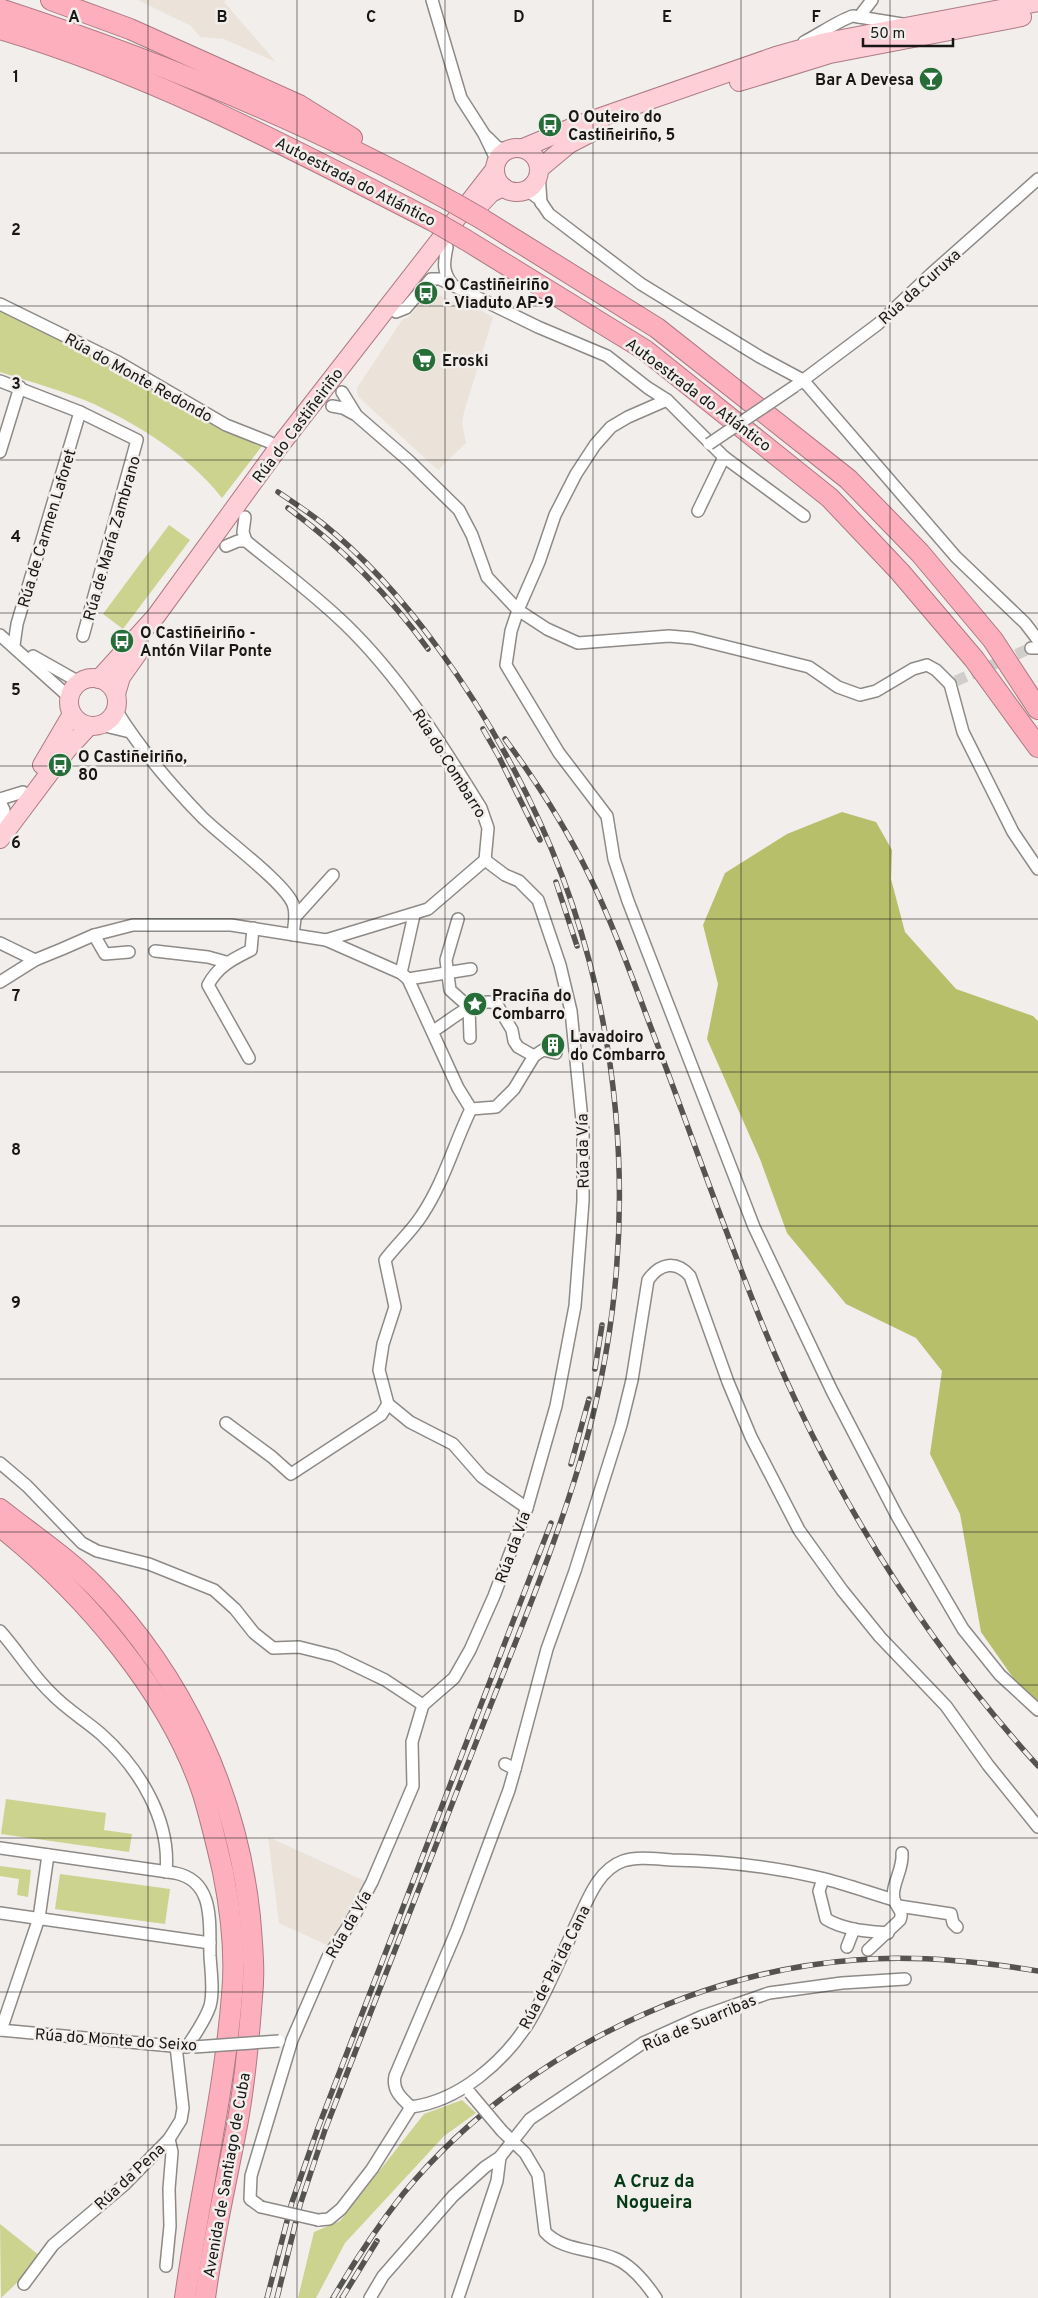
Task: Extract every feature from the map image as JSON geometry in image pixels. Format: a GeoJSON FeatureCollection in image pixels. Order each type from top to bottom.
{"type":"FeatureCollection","features":[{"type":"Feature","properties":{"kind":"highway"},"geometry":{"type":"LineString","coordinates":[[51,0],[130,29],[299,105],[450,200]]}},
{"type":"Feature","properties":{"kind":"highway","name":"Autoestrada do Atlántico"},"geometry":{"type":"LineString","coordinates":[[0,8],[142,59],[293,122],[450,200],[658,328],[848,479],[920,553],[993,640],[1038,709]]}},
{"type":"Feature","properties":{"kind":"highway","name":"Autoestrada do Atlántico"},"geometry":{"type":"LineString","coordinates":[[0,30],[97,64],[250,127],[435,222],[645,350],[830,498],[900,572],[968,652],[1038,747]]}},
{"type":"Feature","properties":{"kind":"highway"},"geometry":{"type":"LineString","coordinates":[[0,39],[181,98]]}},
{"type":"Feature","properties":{"kind":"highway"},"geometry":{"type":"LineString","coordinates":[[0,1494],[25,1514],[95,1586]]}},
{"type":"Feature","properties":{"kind":"highway","name":"Avenida de Santiago de Cuba"},"geometry":{"type":"LineString","coordinates":[[0,1509],[95,1586],[145,1644],[174,1687],[197,1729],[222,1788],[238,1844],[247,1892],[253,1965],[253,1994],[238,2117],[205,2298]]}},
{"type":"Feature","properties":{"kind":"highway","name":"Avenida de Santiago de Cuba"},"geometry":{"type":"LineString","coordinates":[[0,1526],[81,1601],[134,1665],[178,1736],[202,1792],[217,1847],[227,1895],[233,1946],[232,1994],[218,2114],[185,2298]]}},
{"type":"Feature","properties":{"kind":"highway"},"geometry":{"type":"LineString","coordinates":[[0,1540],[60,1581]]}},
{"type":"Feature","properties":{"kind":"main road"},"geometry":{"type":"LineString","coordinates":[[505,157],[499,182],[503,188],[515,192],[526,190],[532,186],[539,171],[558,152],[586,134],[634,116],[830,54],[908,32],[1038,2]]}},
{"type":"Feature","properties":{"kind":"main road"},"geometry":{"type":"LineString","coordinates":[[505,157],[578,125],[776,56],[839,37],[868,36],[998,23],[1038,12]]}},
{"type":"Feature","properties":{"kind":"main road"},"geometry":{"type":"LineString","coordinates":[[505,157],[536,159],[539,171]]}},
{"type":"Feature","properties":{"kind":"main road","name":"Rúa do Castiñeiriño"},"geometry":{"type":"LineString","coordinates":[[99,679],[156,616],[278,448],[505,157]]}},
{"type":"Feature","properties":{"kind":"main road","name":"Rúa do Castiñeiriño"},"geometry":{"type":"LineString","coordinates":[[0,839],[66,750],[95,726],[113,716],[124,672],[396,312],[446,252],[487,197],[503,188]]}},
{"type":"Feature","properties":{"kind":"main road"},"geometry":{"type":"LineString","coordinates":[[0,824],[51,751],[79,682],[86,679],[99,679],[112,687],[116,702]]}},
{"type":"Feature","properties":{"kind":"main road"},"geometry":{"type":"LineString","coordinates":[[70,705],[76,720],[95,726]]}},
{"type":"Feature","properties":{"kind":"street"},"geometry":{"type":"LineString","coordinates":[[432,0],[461,98],[484,134],[505,157]]}},
{"type":"Feature","properties":{"kind":"street"},"geometry":{"type":"LineString","coordinates":[[859,17],[872,0]]}},
{"type":"Feature","properties":{"kind":"street"},"geometry":{"type":"LineString","coordinates":[[770,73],[839,37],[846,17],[859,17],[908,32]]}},
{"type":"Feature","properties":{"kind":"street"},"geometry":{"type":"LineString","coordinates":[[859,17],[868,36]]}},
{"type":"Feature","properties":{"kind":"street"},"geometry":{"type":"LineString","coordinates":[[539,171],[542,203]]}},
{"type":"Feature","properties":{"kind":"street","name":"Rúa da Curuxa"},"geometry":{"type":"LineString","coordinates":[[709,444],[799,383],[878,324],[931,274],[1038,180]]}},
{"type":"Feature","properties":{"kind":"street"},"geometry":{"type":"LineString","coordinates":[[526,190],[542,203],[549,214],[580,240],[641,284],[799,383],[956,557],[1025,622],[1036,645]]}},
{"type":"Feature","properties":{"kind":"street"},"geometry":{"type":"LineString","coordinates":[[396,312],[406,308],[431,279],[446,252]]}},
{"type":"Feature","properties":{"kind":"street"},"geometry":{"type":"LineString","coordinates":[[446,252],[446,276],[452,284]]}},
{"type":"Feature","properties":{"kind":"street"},"geometry":{"type":"LineString","coordinates":[[431,279],[452,284],[538,327],[607,356],[648,388],[667,400],[724,457],[804,516]]}},
{"type":"Feature","properties":{"kind":"street","name":"Rúa do Monte Redondo"},"geometry":{"type":"LineString","coordinates":[[0,304],[118,362],[232,428],[269,442],[278,448]]}},
{"type":"Feature","properties":{"kind":"street"},"geometry":{"type":"LineString","coordinates":[[0,381],[20,387],[80,412]]}},
{"type":"Feature","properties":{"kind":"street"},"geometry":{"type":"LineString","coordinates":[[0,452],[20,387]]}},
{"type":"Feature","properties":{"kind":"street"},"geometry":{"type":"LineString","coordinates":[[342,392],[356,415]]}},
{"type":"Feature","properties":{"kind":"street"},"geometry":{"type":"LineString","coordinates":[[667,400],[628,417],[611,428],[595,445],[576,474],[555,515],[539,562],[518,610],[511,631],[506,665],[558,753],[607,816],[614,860],[628,901],[754,1227],[832,1391],[901,1524],[963,1629],[1000,1676],[1038,1710]]}},
{"type":"Feature","properties":{"kind":"street"},"geometry":{"type":"LineString","coordinates":[[332,406],[343,408],[356,415],[409,461],[459,510],[472,535],[487,577],[518,610],[547,629],[578,643],[669,636],[692,638],[809,667],[838,687],[860,695],[876,691],[912,668],[927,665],[936,670],[953,683],[963,732],[1013,832],[1038,869]]}},
{"type":"Feature","properties":{"kind":"street","name":"Rúa de María Zambrano"},"geometry":{"type":"LineString","coordinates":[[80,412],[137,440],[83,636]]}},
{"type":"Feature","properties":{"kind":"street","name":"Rúa de Carmen Laforet"},"geometry":{"type":"LineString","coordinates":[[14,645],[18,624],[80,412]]}},
{"type":"Feature","properties":{"kind":"street"},"geometry":{"type":"LineString","coordinates":[[698,511],[724,457]]}},
{"type":"Feature","properties":{"kind":"street"},"geometry":{"type":"LineString","coordinates":[[246,518],[243,532],[246,542]]}},
{"type":"Feature","properties":{"kind":"street"},"geometry":{"type":"LineString","coordinates":[[226,546],[238,540],[246,542]]}},
{"type":"Feature","properties":{"kind":"street","name":"Rúa do Combarro"},"geometry":{"type":"LineString","coordinates":[[246,542],[304,587],[346,625],[404,691],[481,808],[488,828],[485,860]]}},
{"type":"Feature","properties":{"kind":"street"},"geometry":{"type":"LineString","coordinates":[[0,635],[79,682]]}},
{"type":"Feature","properties":{"kind":"street"},"geometry":{"type":"LineString","coordinates":[[14,645],[70,705]]}},
{"type":"Feature","properties":{"kind":"street"},"geometry":{"type":"LineString","coordinates":[[116,702],[130,732],[203,817],[277,885],[293,903],[296,916],[293,935]]}},
{"type":"Feature","properties":{"kind":"street"},"geometry":{"type":"LineString","coordinates":[[95,726],[130,732]]}},
{"type":"Feature","properties":{"kind":"street"},"geometry":{"type":"LineString","coordinates":[[0,824],[4,810],[0,800],[23,792]]}},
{"type":"Feature","properties":{"kind":"street"},"geometry":{"type":"LineString","coordinates":[[326,940],[414,915],[428,909],[485,860]]}},
{"type":"Feature","properties":{"kind":"street","name":"Rúa da Vía"},"geometry":{"type":"LineString","coordinates":[[411,2107],[372,2169],[341,2209],[329,2219],[318,2220],[261,2207],[250,2199],[250,2176],[292,2040],[328,1957],[351,1922],[372,1882],[414,1786],[412,1742],[423,1733],[423,1705],[454,1678],[470,1650],[494,1596],[527,1508],[556,1406],[575,1306],[583,1202],[583,1130],[571,1011],[560,965],[538,900],[528,889],[485,860]]}},
{"type":"Feature","properties":{"kind":"street"},"geometry":{"type":"LineString","coordinates":[[296,916],[333,875]]}},
{"type":"Feature","properties":{"kind":"street"},"geometry":{"type":"LineString","coordinates":[[414,915],[404,976],[433,1031],[458,1088],[471,1109]]}},
{"type":"Feature","properties":{"kind":"street"},"geometry":{"type":"LineString","coordinates":[[458,919],[446,960],[450,990],[469,1007],[470,1038]]}},
{"type":"Feature","properties":{"kind":"street"},"geometry":{"type":"LineString","coordinates":[[0,982],[35,960],[94,936],[133,925],[231,925],[326,940],[404,976],[471,969]]}},
{"type":"Feature","properties":{"kind":"street"},"geometry":{"type":"LineString","coordinates":[[249,1058],[208,986],[226,962],[251,950],[253,928]]}},
{"type":"Feature","properties":{"kind":"street"},"geometry":{"type":"LineString","coordinates":[[94,936],[105,954],[130,952]]}},
{"type":"Feature","properties":{"kind":"street"},"geometry":{"type":"LineString","coordinates":[[0,943],[35,960]]}},
{"type":"Feature","properties":{"kind":"street"},"geometry":{"type":"LineString","coordinates":[[155,951],[208,957],[226,962]]}},
{"type":"Feature","properties":{"kind":"street"},"geometry":{"type":"LineString","coordinates":[[433,1031],[469,1007],[486,1000],[496,1003],[512,1030],[514,1042],[534,1056]]}},
{"type":"Feature","properties":{"kind":"street"},"geometry":{"type":"LineString","coordinates":[[471,1109],[496,1107],[514,1089],[534,1056],[543,1050],[556,1053]]}},
{"type":"Feature","properties":{"kind":"street"},"geometry":{"type":"LineString","coordinates":[[471,1109],[422,1216],[400,1240],[386,1260],[395,1307],[383,1344],[379,1370],[388,1404],[410,1422],[453,1444],[482,1477],[527,1508]]}},
{"type":"Feature","properties":{"kind":"street"},"geometry":{"type":"LineString","coordinates":[[411,2107],[393,2085],[395,2076],[457,1930],[509,1790],[510,1766],[547,1649],[575,1571],[620,1425],[632,1380],[648,1280],[655,1271],[672,1264],[678,1265],[690,1276],[728,1382],[751,1437],[799,1530],[816,1556],[880,1637],[946,1706],[988,1765],[1038,1827]]}},
{"type":"Feature","properties":{"kind":"street"},"geometry":{"type":"LineString","coordinates":[[226,1423],[272,1457],[291,1474],[382,1414],[388,1404]]}},
{"type":"Feature","properties":{"kind":"street"},"geometry":{"type":"LineString","coordinates":[[0,1463],[27,1486],[82,1543],[97,1551],[149,1564],[214,1590],[236,1609],[254,1633],[273,1648],[299,1647],[334,1656],[385,1680],[423,1705]]}},
{"type":"Feature","properties":{"kind":"street"},"geometry":{"type":"LineString","coordinates":[[0,1631],[48,1691],[108,1741],[138,1777],[160,1823],[165,1842],[166,1872]]}},
{"type":"Feature","properties":{"kind":"street"},"geometry":{"type":"LineString","coordinates":[[0,1848],[179,1874],[197,1885],[206,1899],[211,1921],[210,2006],[186,2047]]}},
{"type":"Feature","properties":{"kind":"street"},"geometry":{"type":"LineString","coordinates":[[868,1950],[888,1933],[902,1916],[896,1903],[894,1889],[903,1864],[902,1853]]}},
{"type":"Feature","properties":{"kind":"street"},"geometry":{"type":"LineString","coordinates":[[0,2030],[39,1918],[48,1855]]}},
{"type":"Feature","properties":{"kind":"street","name":"Rúa de Pai da Cana"},"geometry":{"type":"LineString","coordinates":[[411,2107],[427,2105],[467,2091],[516,2040],[528,2023],[590,1894],[599,1880],[616,1865],[642,1859],[696,1860],[793,1872],[822,1878],[896,1903],[951,1914],[953,1923],[957,1927]]}},
{"type":"Feature","properties":{"kind":"street"},"geometry":{"type":"LineString","coordinates":[[822,1878],[819,1891],[826,1919],[835,1924],[854,1929],[888,1933]]}},
{"type":"Feature","properties":{"kind":"street"},"geometry":{"type":"LineString","coordinates":[[0,1913],[210,1943]]}},
{"type":"Feature","properties":{"kind":"street"},"geometry":{"type":"LineString","coordinates":[[847,1947],[854,1929]]}},
{"type":"Feature","properties":{"kind":"street","name":"Rúa de Suarribas"},"geometry":{"type":"LineString","coordinates":[[370,2298],[383,2276],[453,2196],[485,2167],[500,2157],[530,2119],[643,2043],[703,2016],[769,1993],[842,1983],[906,1979]]}},
{"type":"Feature","properties":{"kind":"street","name":"Rúa do Monte do Seixo"},"geometry":{"type":"LineString","coordinates":[[0,2030],[186,2047],[292,2040]]}},
{"type":"Feature","properties":{"kind":"street","name":"Rúa da Pena"},"geometry":{"type":"LineString","coordinates":[[24,2284],[53,2245],[124,2185],[169,2139],[181,2120],[186,2047]]}},
{"type":"Feature","properties":{"kind":"street"},"geometry":{"type":"LineString","coordinates":[[467,2091],[512,2142],[525,2153],[538,2175],[545,2232],[554,2239],[615,2258],[645,2282],[656,2298]]}},
{"type":"Feature","properties":{"kind":"street"},"geometry":{"type":"LineString","coordinates":[[166,2266],[170,2226],[169,2189],[172,2152],[169,2139]]}},
{"type":"Feature","properties":{"kind":"street","name":"Rúa de Suarribas"},"geometry":{"type":"LineString","coordinates":[[458,2298],[493,2196],[500,2157]]}},
{"type":"Feature","properties":{"kind":"shaded area"},"geometry":{"type":"Polygon","coordinates":[[[138,0],[226,0],[224,2],[276,62],[224,39],[200,37],[191,26],[138,0]]]}},
{"type":"Feature","properties":{"kind":"shaded area"},"geometry":{"type":"Polygon","coordinates":[[[439,295],[467,308],[470,305],[493,317],[464,412],[462,424],[466,443],[438,470],[358,396],[357,388],[402,320],[409,317],[425,298],[439,295]]]}},
{"type":"Feature","properties":{"kind":"shaded area"},"geometry":{"type":"Polygon","coordinates":[[[268,1837],[367,1882],[349,1923],[329,1946],[279,1923],[268,1837]]]}},
{"type":"Feature","properties":{"kind":"green space"},"geometry":{"type":"Polygon","coordinates":[[[0,309],[69,343],[232,434],[262,446],[222,498],[180,456],[130,422],[83,399],[0,372],[0,309]]]}},
{"type":"Feature","properties":{"kind":"green space"},"geometry":{"type":"Polygon","coordinates":[[[169,525],[190,540],[123,629],[103,614],[169,525]]]}},
{"type":"Feature","properties":{"kind":"green space"},"geometry":{"type":"Polygon","coordinates":[[[842,812],[876,822],[892,850],[891,879],[905,932],[956,989],[1033,1016],[1038,1021],[1038,1705],[1030,1702],[981,1632],[960,1514],[930,1454],[942,1371],[916,1338],[846,1304],[787,1233],[760,1159],[707,1039],[718,984],[703,925],[725,873],[787,834],[842,812]]]}},
{"type":"Feature","properties":{"kind":"green space"},"geometry":{"type":"Polygon","coordinates":[[[6,1799],[106,1813],[104,1830],[132,1834],[129,1852],[1,1834],[6,1799]]]}},
{"type":"Feature","properties":{"kind":"green space"},"geometry":{"type":"Polygon","coordinates":[[[0,1866],[31,1870],[28,1897],[17,1895],[19,1879],[0,1876],[0,1866]]]}},
{"type":"Feature","properties":{"kind":"green space"},"geometry":{"type":"Polygon","coordinates":[[[60,1874],[170,1889],[165,1924],[55,1909],[60,1874]]]}},
{"type":"Feature","properties":{"kind":"green space"},"geometry":{"type":"Polygon","coordinates":[[[462,2100],[476,2113],[444,2136],[345,2243],[316,2298],[298,2298],[314,2232],[340,2221],[424,2114],[462,2100]]]}},
{"type":"Feature","properties":{"kind":"green space"},"geometry":{"type":"Polygon","coordinates":[[[0,2224],[40,2256],[25,2275],[1,2298],[0,2224]]]}},
{"type":"Feature","properties":{"kind":"tunnel"},"geometry":{"type":"LineString","coordinates":[[956,681],[1031,648]]}},
{"type":"Feature","properties":{"kind":"railway"},"geometry":{"type":"LineString","coordinates":[[277,2298],[300,2205],[325,2130],[537,1588],[576,1476],[587,1438],[605,1357],[616,1276],[619,1193],[616,1111],[604,1029],[586,949],[560,871],[527,795],[487,722],[464,685],[411,613],[383,580],[353,550],[322,523],[278,492]]}},
{"type":"Feature","properties":{"kind":"railway"},"geometry":{"type":"LineString","coordinates":[[288,508],[327,539],[381,591],[428,649]]}},
{"type":"Feature","properties":{"kind":"railway"},"geometry":{"type":"LineString","coordinates":[[483,729],[540,840]]}},
{"type":"Feature","properties":{"kind":"railway"},"geometry":{"type":"LineString","coordinates":[[505,739],[560,821],[579,855],[605,910],[636,987],[748,1289],[789,1386],[817,1445],[881,1558],[917,1612],[995,1716],[1038,1766]]}},
{"type":"Feature","properties":{"kind":"railway"},"geometry":{"type":"LineString","coordinates":[[556,882],[577,946]]}},
{"type":"Feature","properties":{"kind":"railway"},"geometry":{"type":"LineString","coordinates":[[595,1369],[602,1325]]}},
{"type":"Feature","properties":{"kind":"railway"},"geometry":{"type":"LineString","coordinates":[[571,1464],[589,1399]]}},
{"type":"Feature","properties":{"kind":"railway"},"geometry":{"type":"LineString","coordinates":[[267,2298],[292,2202],[318,2128],[551,1523]]}},
{"type":"Feature","properties":{"kind":"railway"},"geometry":{"type":"LineString","coordinates":[[333,2298],[393,2206],[447,2147],[496,2104],[549,2065],[606,2032],[666,2005],[728,1983],[791,1968],[855,1960],[901,1958],[992,1964],[1038,1971]]}},
{"type":"Feature","properties":{"kind":"railway"},"geometry":{"type":"LineString","coordinates":[[342,2298],[377,2241]]}},
{"type":"Feature","properties":{"kind":"place","name":"Bar A Devesa"},"geometry":{"type":"Point","coordinates":[931,79]}},
{"type":"Feature","properties":{"kind":"place","name":"O Outeiro do Castiñeiriño, 5"},"geometry":{"type":"Point","coordinates":[550,125]}},
{"type":"Feature","properties":{"kind":"place","name":"O Castiñeiriño - Viaduto AP-9"},"geometry":{"type":"Point","coordinates":[426,293]}},
{"type":"Feature","properties":{"kind":"place","name":"Eroski"},"geometry":{"type":"Point","coordinates":[424,360]}},
{"type":"Feature","properties":{"kind":"place","name":"O Castiñeiriño - Antón Vilar Ponte"},"geometry":{"type":"Point","coordinates":[122,641]}},
{"type":"Feature","properties":{"kind":"place","name":"O Castiñeiriño, 80"},"geometry":{"type":"Point","coordinates":[60,765]}},
{"type":"Feature","properties":{"kind":"place","name":"Praciña do Combarro"},"geometry":{"type":"Point","coordinates":[475,1004]}},
{"type":"Feature","properties":{"kind":"place","name":"Lavadoiro do Combarro"},"geometry":{"type":"Point","coordinates":[553,1045]}},
{"type":"Feature","properties":{"kind":"district","name":"A Cruz da Nogueira"},"geometry":{"type":"Point","coordinates":[654,2191]}}]}
